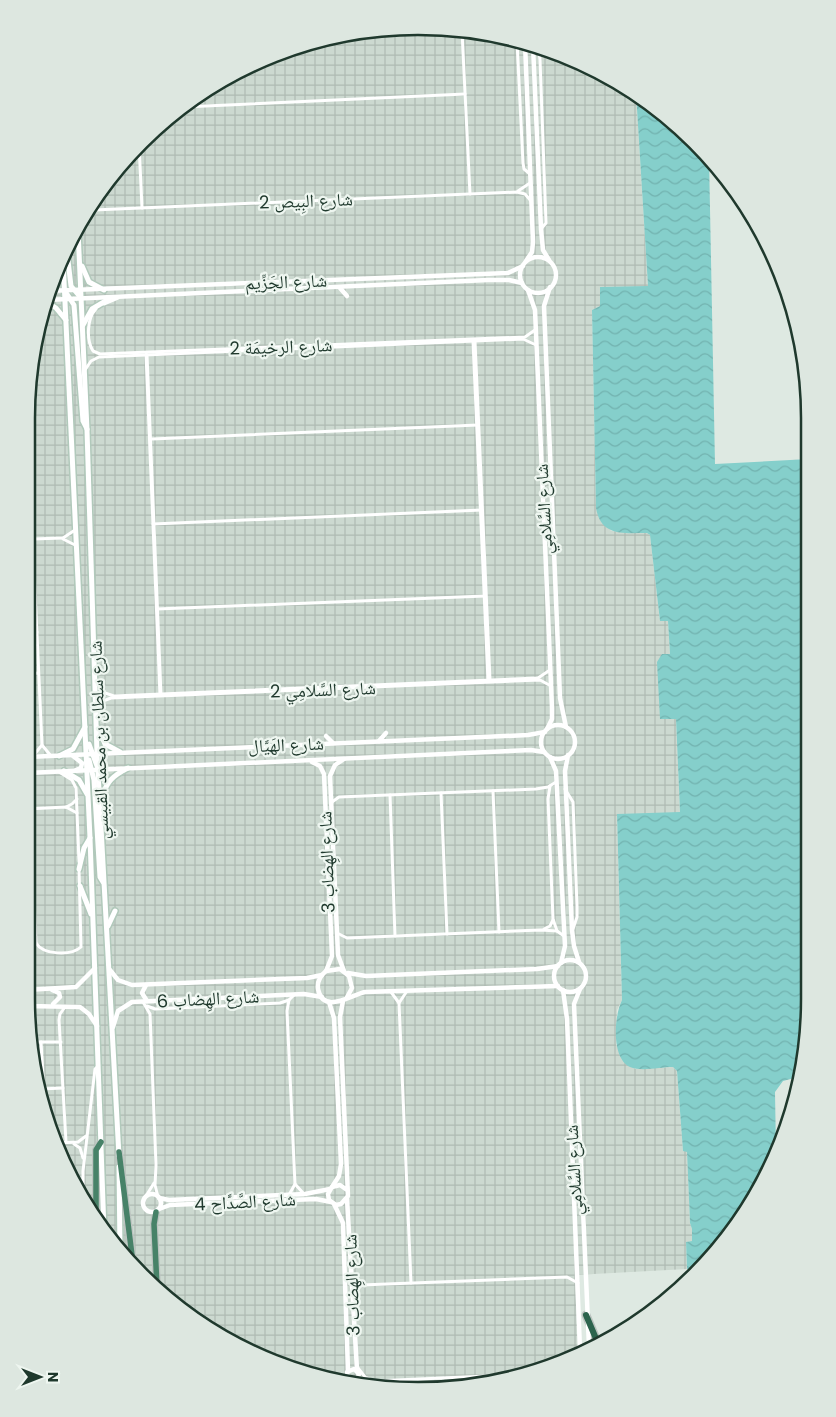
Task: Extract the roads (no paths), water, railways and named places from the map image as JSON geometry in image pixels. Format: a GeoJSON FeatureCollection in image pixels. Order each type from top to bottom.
{"type":"FeatureCollection","features":[{"type":"Feature","properties":{"kind":"highway"},"geometry":{"type":"LineString","coordinates":[[96,1206],[96,1150],[101,1142]]}},
{"type":"Feature","properties":{"kind":"highway"},"geometry":{"type":"LineString","coordinates":[[119,1152],[132,1254]]}},
{"type":"Feature","properties":{"kind":"highway"},"geometry":{"type":"LineString","coordinates":[[157,1279],[154,1224],[158,1210]]}},
{"type":"Feature","properties":{"kind":"highway"},"geometry":{"type":"LineString","coordinates":[[586,1315],[597,1338]]}},
{"type":"Feature","properties":{"kind":"main road","name":"شارع سلطان بن محمد القبيسي"},"geometry":{"type":"LineString","coordinates":[[78,241],[88,430],[97,710],[89,798],[104,1217]]}},
{"type":"Feature","properties":{"kind":"main road"},"geometry":{"type":"LineString","coordinates":[[79,260],[89,282],[104,290]]}},
{"type":"Feature","properties":{"kind":"main road"},"geometry":{"type":"LineString","coordinates":[[68,263],[69,278],[74,290],[81,298]]}},
{"type":"Feature","properties":{"kind":"main road","name":"شارع سلطان بن محمد القبيسي"},"geometry":{"type":"LineString","coordinates":[[64,272],[65,291],[69,299],[66,320],[85,727],[92,754],[100,805],[119,1152],[120,1239]]}},
{"type":"Feature","properties":{"kind":"main road"},"geometry":{"type":"LineString","coordinates":[[82,328],[92,309],[109,298]]}},
{"type":"Feature","properties":{"kind":"main road"},"geometry":{"type":"LineString","coordinates":[[69,299],[75,316],[83,421],[88,430]]}},
{"type":"Feature","properties":{"kind":"main road"},"geometry":{"type":"LineString","coordinates":[[52,305],[66,320]]}},
{"type":"Feature","properties":{"kind":"main road"},"geometry":{"type":"LineString","coordinates":[[83,675],[86,678],[88,740],[92,754]]}},
{"type":"Feature","properties":{"kind":"main road"},"geometry":{"type":"LineString","coordinates":[[97,725],[105,744],[120,752]]}},
{"type":"Feature","properties":{"kind":"main road"},"geometry":{"type":"LineString","coordinates":[[58,756],[73,749],[85,727]]}},
{"type":"Feature","properties":{"kind":"main road"},"geometry":{"type":"LineString","coordinates":[[100,805],[106,783],[110,778],[128,768]]}},
{"type":"Feature","properties":{"kind":"main road"},"geometry":{"type":"LineString","coordinates":[[93,770],[100,877],[104,884]]}},
{"type":"Feature","properties":{"kind":"main road"},"geometry":{"type":"LineString","coordinates":[[61,771],[79,780],[89,798]]}},
{"type":"Feature","properties":{"kind":"main road"},"geometry":{"type":"LineString","coordinates":[[79,868],[84,848],[90,838]]}},
{"type":"Feature","properties":{"kind":"main road"},"geometry":{"type":"LineString","coordinates":[[80,886],[93,919]]}},
{"type":"Feature","properties":{"kind":"main road"},"geometry":{"type":"LineString","coordinates":[[107,929],[115,911]]}},
{"type":"Feature","properties":{"kind":"street"},"geometry":{"type":"LineString","coordinates":[[462,38],[470,194]]}},
{"type":"Feature","properties":{"kind":"street"},"geometry":{"type":"LineString","coordinates":[[517,48],[523,164],[530,174]]}},
{"type":"Feature","properties":{"kind":"street"},"geometry":{"type":"LineString","coordinates":[[525,50],[533,245],[520,273],[522,282],[528,290],[540,292],[550,287],[556,275],[553,265],[544,250],[541,230],[533,53]]}},
{"type":"Feature","properties":{"kind":"street"},"geometry":{"type":"LineString","coordinates":[[197,105],[465,94]]}},
{"type":"Feature","properties":{"kind":"street"},"geometry":{"type":"LineString","coordinates":[[140,155],[142,208]]}},
{"type":"Feature","properties":{"kind":"street"},"geometry":{"type":"LineString","coordinates":[[517,192],[530,183]]}},
{"type":"Feature","properties":{"kind":"street"},"geometry":{"type":"LineString","coordinates":[[517,192],[527,195],[531,201]]}},
{"type":"Feature","properties":{"kind":"street","name":"شارع البِيص 2"},"geometry":{"type":"LineString","coordinates":[[97,210],[517,192]]}},
{"type":"Feature","properties":{"kind":"street"},"geometry":{"type":"LineString","coordinates":[[526,261],[537,257],[549,260]]}},
{"type":"Feature","properties":{"kind":"street","name":"شارع الجَزِّيم"},"geometry":{"type":"LineString","coordinates":[[56,291],[508,273],[522,266]]}},
{"type":"Feature","properties":{"kind":"street","name":"شارع الجَزِّيم"},"geometry":{"type":"LineString","coordinates":[[53,300],[488,280],[522,282]]}},
{"type":"Feature","properties":{"kind":"street","name":"شارع السَّلامِي"},"geometry":{"type":"LineString","coordinates":[[550,287],[545,300],[544,314],[560,698],[566,728]]}},
{"type":"Feature","properties":{"kind":"street"},"geometry":{"type":"LineString","coordinates":[[340,288],[347,296]]}},
{"type":"Feature","properties":{"kind":"street","name":"شارع السَّلامِي"},"geometry":{"type":"LineString","coordinates":[[528,290],[534,303],[536,329],[552,688],[552,715],[546,731]]}},
{"type":"Feature","properties":{"kind":"street","name":"شارع الرخيمَة 2"},"geometry":{"type":"LineString","coordinates":[[118,298],[99,306],[91,316],[92,350],[100,354],[146,354],[474,340],[525,340],[536,346]]}},
{"type":"Feature","properties":{"kind":"street"},"geometry":{"type":"LineString","coordinates":[[488,681],[474,340],[527,336],[536,329]]}},
{"type":"Feature","properties":{"kind":"street","name":"شارع الرخيمَة 2"},"geometry":{"type":"LineString","coordinates":[[85,370],[91,361],[96,358],[171,352],[346,346]]}},
{"type":"Feature","properties":{"kind":"street"},"geometry":{"type":"LineString","coordinates":[[97,710],[107,699],[161,695],[146,354]]}},
{"type":"Feature","properties":{"kind":"street"},"geometry":{"type":"LineString","coordinates":[[150,439],[477,425]]}},
{"type":"Feature","properties":{"kind":"street"},"geometry":{"type":"LineString","coordinates":[[154,524],[481,510]]}},
{"type":"Feature","properties":{"kind":"street"},"geometry":{"type":"LineString","coordinates":[[63,538],[75,530]]}},
{"type":"Feature","properties":{"kind":"street"},"geometry":{"type":"LineString","coordinates":[[35,539],[63,538],[76,545]]}},
{"type":"Feature","properties":{"kind":"street"},"geometry":{"type":"LineString","coordinates":[[35,595],[42,745],[51,756]]}},
{"type":"Feature","properties":{"kind":"street"},"geometry":{"type":"LineString","coordinates":[[157,609],[485,596]]}},
{"type":"Feature","properties":{"kind":"street","name":"شارع السَّلامِي 2"},"geometry":{"type":"LineString","coordinates":[[96,681],[103,691],[112,696],[161,695],[462,684],[539,677],[551,670]]}},
{"type":"Feature","properties":{"kind":"street","name":"شارع السَّلامِي 2"},"geometry":{"type":"LineString","coordinates":[[161,695],[540,680],[548,683],[552,688]]}},
{"type":"Feature","properties":{"kind":"street"},"geometry":{"type":"LineString","coordinates":[[558,725],[566,728],[572,733],[575,740],[574,748],[568,756],[565,771],[572,930],[579,962],[586,973],[586,982],[580,989],[572,992],[563,990],[558,986],[554,974],[560,964],[564,951],[556,771],[550,757],[544,752],[541,740],[546,731],[558,725]]}},
{"type":"Feature","properties":{"kind":"street","name":"شارع الهَيَّال"},"geometry":{"type":"LineString","coordinates":[[35,756],[528,735],[546,731]]}},
{"type":"Feature","properties":{"kind":"street"},"geometry":{"type":"LineString","coordinates":[[379,742],[386,734]]}},
{"type":"Feature","properties":{"kind":"street"},"geometry":{"type":"LineString","coordinates":[[326,736],[333,743]]}},
{"type":"Feature","properties":{"kind":"street"},"geometry":{"type":"LineString","coordinates":[[35,754],[42,745]]}},
{"type":"Feature","properties":{"kind":"street","name":"شارع الهَيَّال"},"geometry":{"type":"LineString","coordinates":[[35,772],[531,750],[544,752]]}},
{"type":"Feature","properties":{"kind":"street"},"geometry":{"type":"LineString","coordinates":[[71,755],[80,759],[82,764],[79,769],[72,771]]}},
{"type":"Feature","properties":{"kind":"street"},"geometry":{"type":"LineString","coordinates":[[550,757],[560,759],[568,756]]}},
{"type":"Feature","properties":{"kind":"street"},"geometry":{"type":"LineString","coordinates":[[324,783],[327,780],[330,783],[332,769],[345,759]]}},
{"type":"Feature","properties":{"kind":"street","name":"شارع الهِضاب 3"},"geometry":{"type":"LineString","coordinates":[[308,760],[322,769],[324,783],[332,956],[324,973]]}},
{"type":"Feature","properties":{"kind":"street"},"geometry":{"type":"LineString","coordinates":[[35,926],[36,943],[40,949],[48,952],[74,952],[81,948],[77,798],[74,782],[61,771]]}},
{"type":"Feature","properties":{"kind":"street"},"geometry":{"type":"LineString","coordinates":[[331,802],[339,797],[493,791],[550,786],[556,782]]}},
{"type":"Feature","properties":{"kind":"street","name":"شارع الهِضاب 3"},"geometry":{"type":"LineString","coordinates":[[330,783],[337,945],[338,955],[345,972]]}},
{"type":"Feature","properties":{"kind":"street"},"geometry":{"type":"LineString","coordinates":[[550,786],[548,798],[553,919],[557,931]]}},
{"type":"Feature","properties":{"kind":"street"},"geometry":{"type":"LineString","coordinates":[[536,788],[544,792],[548,798]]}},
{"type":"Feature","properties":{"kind":"street"},"geometry":{"type":"LineString","coordinates":[[493,791],[499,932]]}},
{"type":"Feature","properties":{"kind":"street"},"geometry":{"type":"LineString","coordinates":[[331,792],[339,797]]}},
{"type":"Feature","properties":{"kind":"street"},"geometry":{"type":"LineString","coordinates":[[441,793],[447,934]]}},
{"type":"Feature","properties":{"kind":"street"},"geometry":{"type":"LineString","coordinates":[[390,795],[395,936]]}},
{"type":"Feature","properties":{"kind":"street"},"geometry":{"type":"LineString","coordinates":[[66,807],[77,798]]}},
{"type":"Feature","properties":{"kind":"street"},"geometry":{"type":"LineString","coordinates":[[35,809],[66,807],[71,808],[77,814]]}},
{"type":"Feature","properties":{"kind":"street"},"geometry":{"type":"LineString","coordinates":[[541,930],[550,926],[553,919]]}},
{"type":"Feature","properties":{"kind":"street"},"geometry":{"type":"LineString","coordinates":[[337,933],[347,938],[541,930],[557,931],[564,936]]}},
{"type":"Feature","properties":{"kind":"street"},"geometry":{"type":"LineString","coordinates":[[337,945],[347,938]]}},
{"type":"Feature","properties":{"kind":"street"},"geometry":{"type":"LineString","coordinates":[[345,972],[352,984],[351,992],[344,1000],[340,1018],[347,1190],[347,1199],[341,1204],[332,1203],[328,1194],[339,1176],[341,1164],[334,1018],[329,1002],[323,998],[318,986],[324,973],[333,968],[366,976],[538,968],[570,960],[579,962]]}},
{"type":"Feature","properties":{"kind":"street"},"geometry":{"type":"LineString","coordinates":[[35,990],[76,987],[95,968]]}},
{"type":"Feature","properties":{"kind":"street","name":"شارع الهِضاب 6"},"geometry":{"type":"LineString","coordinates":[[109,968],[115,978],[123,983],[148,985],[307,978],[324,973]]}},
{"type":"Feature","properties":{"kind":"street"},"geometry":{"type":"LineString","coordinates":[[148,985],[142,993],[150,1014],[156,1160],[155,1182],[159,1198],[158,1210],[150,1213],[144,1209],[142,1201],[155,1182]]}},
{"type":"Feature","properties":{"kind":"street"},"geometry":{"type":"LineString","coordinates":[[329,1002],[344,1000],[365,992],[390,990],[558,986]]}},
{"type":"Feature","properties":{"kind":"street"},"geometry":{"type":"LineString","coordinates":[[49,1006],[57,1003],[60,997],[57,992],[51,989]]}},
{"type":"Feature","properties":{"kind":"street","name":"شارع السَّلامِي"},"geometry":{"type":"LineString","coordinates":[[580,989],[574,1004],[589,1342]]}},
{"type":"Feature","properties":{"kind":"street"},"geometry":{"type":"LineString","coordinates":[[390,990],[399,1004]]}},
{"type":"Feature","properties":{"kind":"street"},"geometry":{"type":"LineString","coordinates":[[408,990],[402,996],[399,1004],[411,1283]]}},
{"type":"Feature","properties":{"kind":"street","name":"شارع السَّلامِي"},"geometry":{"type":"LineString","coordinates":[[563,990],[567,1019],[580,1346]]}},
{"type":"Feature","properties":{"kind":"street"},"geometry":{"type":"LineString","coordinates":[[146,1003],[157,1009],[280,1003],[289,1000],[295,994]]}},
{"type":"Feature","properties":{"kind":"street","name":"شارع الهِضاب 6"},"geometry":{"type":"LineString","coordinates":[[112,1034],[120,1009],[129,1003],[295,994],[310,994],[323,998]]}},
{"type":"Feature","properties":{"kind":"street"},"geometry":{"type":"LineString","coordinates":[[289,1000],[287,1011],[295,1184],[289,1195]]}},
{"type":"Feature","properties":{"kind":"street"},"geometry":{"type":"LineString","coordinates":[[280,1003],[287,1011]]}},
{"type":"Feature","properties":{"kind":"street"},"geometry":{"type":"LineString","coordinates":[[35,1006],[66,1006],[85,1010],[97,1027]]}},
{"type":"Feature","properties":{"kind":"street"},"geometry":{"type":"LineString","coordinates":[[66,1006],[60,1014],[66,1142]]}},
{"type":"Feature","properties":{"kind":"street"},"geometry":{"type":"LineString","coordinates":[[150,1014],[157,1009]]}},
{"type":"Feature","properties":{"kind":"street"},"geometry":{"type":"LineString","coordinates":[[37,1042],[61,1042]]}},
{"type":"Feature","properties":{"kind":"street"},"geometry":{"type":"LineString","coordinates":[[41,1042],[42,1072]]}},
{"type":"Feature","properties":{"kind":"street"},"geometry":{"type":"LineString","coordinates":[[83,1185],[84,1162],[95,1069],[99,1066]]}},
{"type":"Feature","properties":{"kind":"street"},"geometry":{"type":"LineString","coordinates":[[46,1089],[63,1088]]}},
{"type":"Feature","properties":{"kind":"street"},"geometry":{"type":"LineString","coordinates":[[63,1142],[78,1142],[87,1135]]}},
{"type":"Feature","properties":{"kind":"street"},"geometry":{"type":"LineString","coordinates":[[66,1142],[79,1146],[84,1162]]}},
{"type":"Feature","properties":{"kind":"street"},"geometry":{"type":"LineString","coordinates":[[295,1184],[305,1194]]}},
{"type":"Feature","properties":{"kind":"street"},"geometry":{"type":"LineString","coordinates":[[331,1188],[340,1185],[347,1190]]}},
{"type":"Feature","properties":{"kind":"street","name":"شارع الصَّدَّاح 4"},"geometry":{"type":"LineString","coordinates":[[159,1198],[169,1200],[289,1195],[322,1192],[331,1188]]}},
{"type":"Feature","properties":{"kind":"street"},"geometry":{"type":"LineString","coordinates":[[146,1196],[152,1194],[159,1198]]}},
{"type":"Feature","properties":{"kind":"street","name":"شارع الصَّدَّاح 4"},"geometry":{"type":"LineString","coordinates":[[158,1210],[170,1206],[306,1199],[332,1203]]}},
{"type":"Feature","properties":{"kind":"street","name":"شارع الهِضاب 3"},"geometry":{"type":"LineString","coordinates":[[347,1199],[355,1358],[358,1377]]}},
{"type":"Feature","properties":{"kind":"street","name":"شارع الهِضاب 3"},"geometry":{"type":"LineString","coordinates":[[332,1203],[343,1223],[348,1376]]}},
{"type":"Feature","properties":{"kind":"street"},"geometry":{"type":"LineString","coordinates":[[352,1293],[362,1285],[567,1277],[574,1273],[578,1262]]}},
{"type":"Feature","properties":{"kind":"street"},"geometry":{"type":"LineString","coordinates":[[567,1277],[575,1281],[579,1286]]}},
{"type":"Feature","properties":{"kind":"street"},"geometry":{"type":"LineString","coordinates":[[352,1278],[362,1285]]}},
{"type":"Feature","properties":{"kind":"street"},"geometry":{"type":"LineString","coordinates":[[355,1358],[361,1374],[371,1379]]}},
{"type":"Feature","properties":{"kind":"street"},"geometry":{"type":"LineString","coordinates":[[348,1371],[357,1370]]}},
{"type":"Feature","properties":{"kind":"street"},"geometry":{"type":"LineString","coordinates":[[386,1380],[486,1376]]}},
{"type":"Feature","properties":{"kind":"water"},"geometry":{"type":"Polygon","coordinates":[[[637,104],[671,130],[709,169],[715,464],[801,459],[801,999],[798,1049],[793,1078],[783,1081],[775,1092],[776,1136],[762,1168],[722,1232],[690,1269],[687,1269],[686,1242],[692,1241],[692,1229],[690,1223],[687,1152],[683,1151],[677,1071],[673,1067],[645,1069],[630,1067],[620,1055],[616,1036],[617,1016],[622,1000],[617,814],[680,812],[676,719],[660,719],[657,662],[662,654],[670,654],[668,621],[660,621],[650,535],[647,533],[622,533],[608,529],[599,517],[596,508],[592,310],[600,306],[600,287],[648,286],[637,104]]]}}]}
